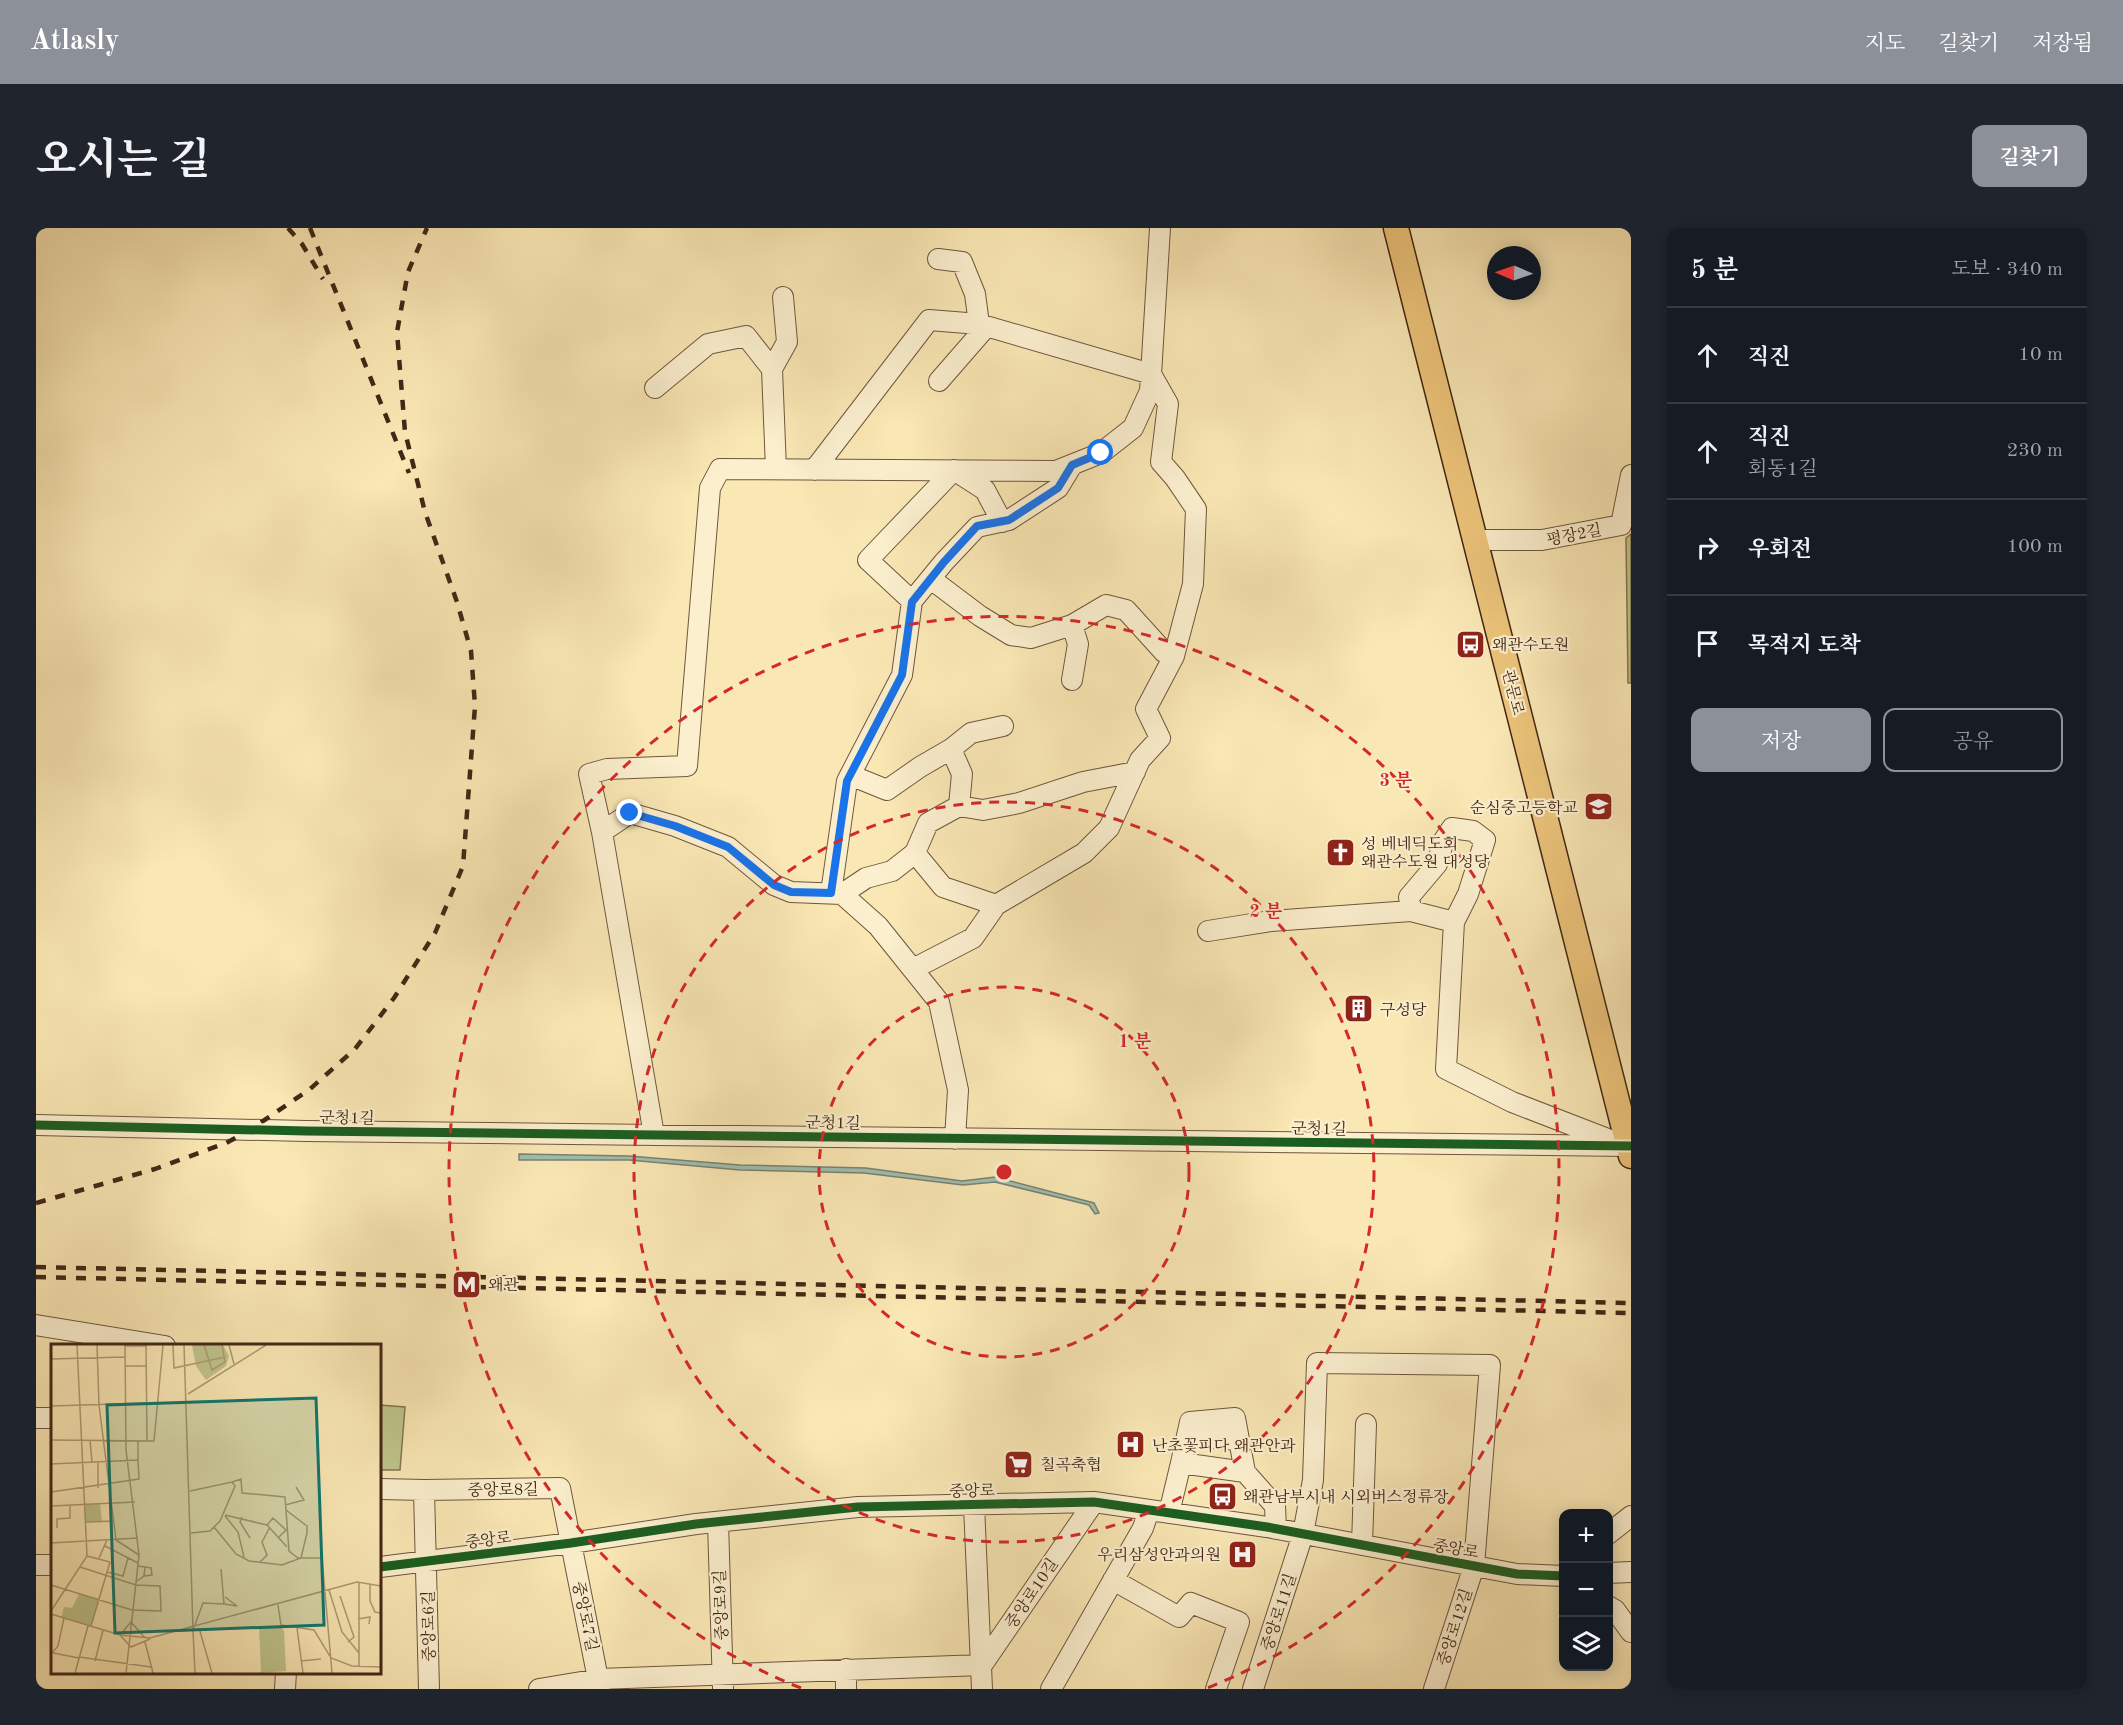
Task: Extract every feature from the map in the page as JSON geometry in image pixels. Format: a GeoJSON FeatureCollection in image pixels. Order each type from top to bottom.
{"type":"FeatureCollection","features":[{"type":"Feature","properties":{"kind":"main road","name":"관문로"},"geometry":{"type":"LineString","coordinates":[[1396,228],[1475,540],[1625,1099],[1630,1149]]}},
{"type":"Feature","properties":{"kind":"street"},"geometry":{"type":"LineString","coordinates":[[654,1135],[602,832],[589,774],[607,770],[687,766],[710,488],[720,469],[1056,471],[1101,453],[1132,428],[1150,391],[1160,228]]}},
{"type":"Feature","properties":{"kind":"street"},"geometry":{"type":"LineString","coordinates":[[938,259],[962,262],[975,294],[982,326]]}},
{"type":"Feature","properties":{"kind":"street"},"geometry":{"type":"LineString","coordinates":[[776,469],[772,369],[787,342],[783,297]]}},
{"type":"Feature","properties":{"kind":"street"},"geometry":{"type":"LineString","coordinates":[[814,470],[929,320],[982,326],[1151,374],[1168,404],[1161,462],[1175,477],[1196,509],[1193,584],[1174,656],[1146,709],[1161,738],[1140,760],[1109,828],[1084,854],[996,906],[973,938],[913,969]]}},
{"type":"Feature","properties":{"kind":"street"},"geometry":{"type":"LineString","coordinates":[[939,381],[982,326]]}},
{"type":"Feature","properties":{"kind":"street"},"geometry":{"type":"LineString","coordinates":[[655,388],[708,344],[746,336],[772,369]]}},
{"type":"Feature","properties":{"kind":"street"},"geometry":{"type":"LineString","coordinates":[[837,893],[847,781],[902,675],[912,602],[977,526],[1009,520],[1058,488],[1072,465]]}},
{"type":"Feature","properties":{"kind":"street"},"geometry":{"type":"LineString","coordinates":[[954,470],[985,490],[1002,522]]}},
{"type":"Feature","properties":{"kind":"street"},"geometry":{"type":"LineString","coordinates":[[912,602],[868,560],[954,470]]}},
{"type":"Feature","properties":{"kind":"street","name":"평장2길"},"geometry":{"type":"LineString","coordinates":[[1475,540],[1542,540],[1621,525],[1631,475]]}},
{"type":"Feature","properties":{"kind":"street"},"geometry":{"type":"LineString","coordinates":[[931,579],[980,616],[1011,634],[1031,638],[1072,625],[1106,605],[1126,610],[1164,652],[1174,656]]}},
{"type":"Feature","properties":{"kind":"street"},"geometry":{"type":"LineString","coordinates":[[1072,625],[1078,644],[1072,680]]}},
{"type":"Feature","properties":{"kind":"street"},"geometry":{"type":"LineString","coordinates":[[850,775],[887,790],[951,749],[971,733],[1003,726]]}},
{"type":"Feature","properties":{"kind":"street"},"geometry":{"type":"LineString","coordinates":[[951,749],[962,774],[959,806]]}},
{"type":"Feature","properties":{"kind":"street"},"geometry":{"type":"LineString","coordinates":[[602,832],[630,813],[675,826],[728,847],[774,885],[791,892],[837,893],[866,878],[892,871],[915,854],[928,823],[959,806],[983,810],[1019,803],[1083,782],[1135,772]]}},
{"type":"Feature","properties":{"kind":"street"},"geometry":{"type":"LineString","coordinates":[[1411,911],[1409,897],[1437,864],[1444,840],[1452,828],[1473,831],[1485,840],[1468,894],[1455,922],[1446,1069],[1512,1102],[1630,1149]]}},
{"type":"Feature","properties":{"kind":"street"},"geometry":{"type":"LineString","coordinates":[[915,854],[943,887],[996,906]]}},
{"type":"Feature","properties":{"kind":"street"},"geometry":{"type":"LineString","coordinates":[[837,893],[878,926],[939,1002],[958,1090],[955,1139]]}},
{"type":"Feature","properties":{"kind":"street"},"geometry":{"type":"LineString","coordinates":[[1208,931],[1271,921],[1411,911],[1455,922]]}},
{"type":"Feature","properties":{"kind":"street","name":"군청1길"},"geometry":{"type":"LineString","coordinates":[[36,1125],[306,1131],[1630,1149]]}},
{"type":"Feature","properties":{"kind":"street"},"geometry":{"type":"LineString","coordinates":[[36,1325],[153,1344]]}},
{"type":"Feature","properties":{"kind":"street","name":"중앙로11길"},"geometry":{"type":"LineString","coordinates":[[1253,1689],[1303,1534],[1312,1480],[1317,1363],[1490,1365],[1474,1566]]}},
{"type":"Feature","properties":{"kind":"street"},"geometry":{"type":"LineString","coordinates":[[1169,1513],[1190,1422],[1235,1418],[1245,1472],[1275,1506],[1276,1529]]}},
{"type":"Feature","properties":{"kind":"street"},"geometry":{"type":"LineString","coordinates":[[1362,1545],[1366,1424]]}},
{"type":"Feature","properties":{"kind":"street"},"geometry":{"type":"LineString","coordinates":[[1181,1463],[1245,1472]]}},
{"type":"Feature","properties":{"kind":"street","name":"중앙로8길"},"geometry":{"type":"LineString","coordinates":[[424,1490],[560,1488],[571,1543]]}},
{"type":"Feature","properties":{"kind":"street"},"geometry":{"type":"LineString","coordinates":[[381,1489],[424,1490]]}},
{"type":"Feature","properties":{"kind":"street","name":"중앙로6길"},"geometry":{"type":"LineString","coordinates":[[424,1490],[429,1689]]}},
{"type":"Feature","properties":{"kind":"street","name":"중앙로"},"geometry":{"type":"LineString","coordinates":[[381,1567],[718,1522],[858,1508],[1094,1502],[1276,1529],[1517,1574],[1559,1576]]}},
{"type":"Feature","properties":{"kind":"street","name":"중앙로10길"},"geometry":{"type":"LineString","coordinates":[[982,1665],[1094,1502]]}},
{"type":"Feature","properties":{"kind":"street"},"geometry":{"type":"LineString","coordinates":[[974,1505],[982,1689]]}},
{"type":"Feature","properties":{"kind":"street"},"geometry":{"type":"LineString","coordinates":[[1051,1689],[1143,1528],[1149,1510]]}},
{"type":"Feature","properties":{"kind":"street"},"geometry":{"type":"LineString","coordinates":[[1613,1530],[1631,1516]]}},
{"type":"Feature","properties":{"kind":"street","name":"중앙로9길"},"geometry":{"type":"LineString","coordinates":[[718,1522],[723,1682]]}},
{"type":"Feature","properties":{"kind":"street","name":"중앙로7길"},"geometry":{"type":"LineString","coordinates":[[571,1543],[600,1684]]}},
{"type":"Feature","properties":{"kind":"street","name":"중앙로12길"},"geometry":{"type":"LineString","coordinates":[[1434,1689],[1474,1566]]}},
{"type":"Feature","properties":{"kind":"street"},"geometry":{"type":"LineString","coordinates":[[1613,1573],[1631,1572]]}},
{"type":"Feature","properties":{"kind":"street"},"geometry":{"type":"LineString","coordinates":[[1113,1580],[1179,1617],[1191,1603],[1239,1622],[1216,1689]]}},
{"type":"Feature","properties":{"kind":"street"},"geometry":{"type":"LineString","coordinates":[[1613,1609],[1631,1632]]}},
{"type":"Feature","properties":{"kind":"street"},"geometry":{"type":"LineString","coordinates":[[539,1689],[600,1684],[723,1682],[846,1669],[982,1665]]}},
{"type":"Feature","properties":{"kind":"street"},"geometry":{"type":"LineString","coordinates":[[846,1669],[846,1689]]}},
{"type":"Feature","properties":{"kind":"street"},"geometry":{"type":"LineString","coordinates":[[285,1689],[286,1674]]}},
{"type":"Feature","properties":{"kind":"green space"},"geometry":{"type":"Polygon","coordinates":[[[1631,534],[1631,683],[1628,683],[1626,538],[1631,534]]]}},
{"type":"Feature","properties":{"kind":"green space"},"geometry":{"type":"Polygon","coordinates":[[[381,1405],[405,1407],[400,1470],[381,1470],[381,1405]]]}},
{"type":"Feature","properties":{"kind":"shaded area"},"geometry":{"type":"Polygon","coordinates":[[[519,1154],[629,1156],[740,1165],[866,1168],[962,1181],[995,1177],[1094,1203],[1099,1213],[1095,1214],[1089,1205],[995,1182],[963,1185],[864,1173],[740,1170],[629,1160],[519,1160],[519,1154]]]}},
{"type":"Feature","properties":{"kind":"railway"},"geometry":{"type":"LineString","coordinates":[[288,228],[302,244],[323,279]]}},
{"type":"Feature","properties":{"kind":"railway"},"geometry":{"type":"LineString","coordinates":[[310,228],[409,473]]}},
{"type":"Feature","properties":{"kind":"railway"},"geometry":{"type":"LineString","coordinates":[[36,1203],[155,1169],[226,1143],[250,1130],[310,1089],[355,1049],[394,998],[435,933],[463,866],[475,706],[471,651],[457,602],[425,512],[405,432],[397,332],[408,272],[427,228]]}},
{"type":"Feature","properties":{"kind":"railway"},"geometry":{"type":"LineString","coordinates":[[36,1267],[1631,1303]]}},
{"type":"Feature","properties":{"kind":"railway"},"geometry":{"type":"LineString","coordinates":[[36,1277],[1631,1313]]}},
{"type":"Feature","properties":{"kind":"cycle path"},"geometry":{"type":"LineString","coordinates":[[36,1125],[306,1131],[1631,1146]]}},
{"type":"Feature","properties":{"kind":"cycle path"},"geometry":{"type":"LineString","coordinates":[[381,1567],[571,1543],[696,1524],[858,1507],[1094,1502],[1267,1527],[1517,1574],[1559,1576]]}},
{"type":"Feature","properties":{"kind":"place","name":"왜관수도원"},"geometry":{"type":"Point","coordinates":[1471,644]}},
{"type":"Feature","properties":{"kind":"place","name":"순심중고등학교"},"geometry":{"type":"Point","coordinates":[1599,807]}},
{"type":"Feature","properties":{"kind":"place","name":"성 베네딕도회 왜관수도원 대성당"},"geometry":{"type":"Point","coordinates":[1340,852]}},
{"type":"Feature","properties":{"kind":"place","name":"구성당"},"geometry":{"type":"Point","coordinates":[1359,1009]}},
{"type":"Feature","properties":{"kind":"place","name":"왜관"},"geometry":{"type":"Point","coordinates":[467,1284]}},
{"type":"Feature","properties":{"kind":"place","name":"난초꽃피다 왜관안과"},"geometry":{"type":"Point","coordinates":[1131,1445]}},
{"type":"Feature","properties":{"kind":"place","name":"칠곡축협"},"geometry":{"type":"Point","coordinates":[1019,1464]}},
{"type":"Feature","properties":{"kind":"place","name":"왜관남부시내 시외버스정류장"},"geometry":{"type":"Point","coordinates":[1222,1496]}},
{"type":"Feature","properties":{"kind":"place","name":"우리삼성안과의원"},"geometry":{"type":"Point","coordinates":[1242,1554]}},
{"type":"Feature","properties":{"kind":"route"},"geometry":{"type":"LineString","coordinates":[[630,813],[675,826],[728,847],[774,885],[791,892],[831,893],[847,781],[902,675],[912,602],[977,526],[1009,520],[1058,488],[1072,465],[1101,453]]}}]}
